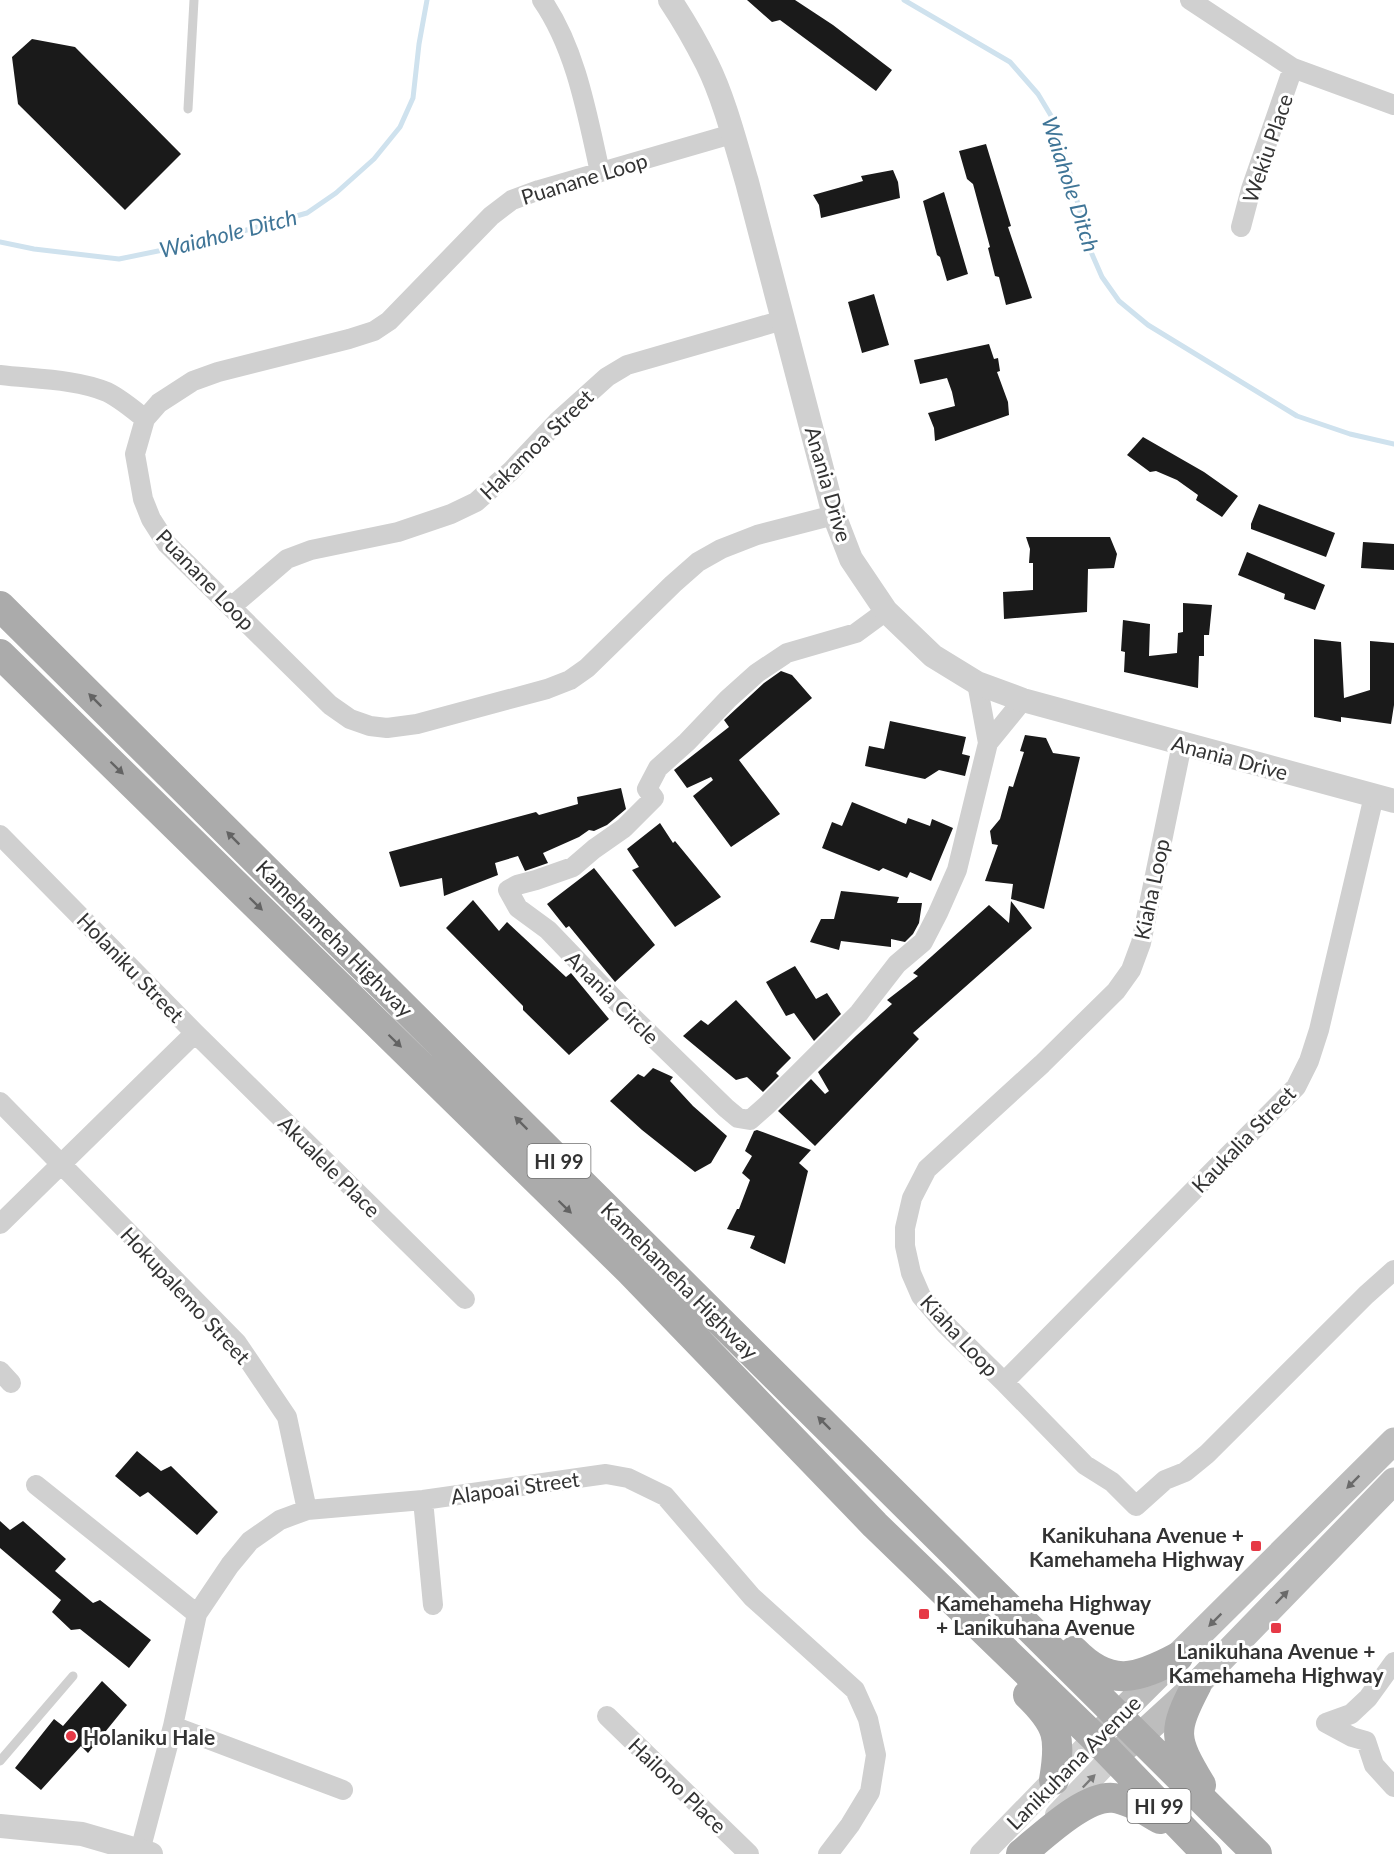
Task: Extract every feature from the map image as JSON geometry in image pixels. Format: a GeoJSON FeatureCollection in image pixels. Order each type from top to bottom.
{"type":"FeatureCollection","features":[{"type":"Feature","properties":{"kind":"main road","name":"Kamehameha Highway"},"geometry":{"type":"LineString","coordinates":[[0,606],[1257,1854]]}},
{"type":"Feature","properties":{"kind":"main road","name":"Kamehameha Highway"},"geometry":{"type":"LineString","coordinates":[[0,654],[631,1272],[875,1525],[1103,1747],[1207,1854]]}},
{"type":"Feature","properties":{"kind":"main road","name":"Lanikuhana Avenue"},"geometry":{"type":"LineString","coordinates":[[1103,1747],[1118,1716],[1394,1441]]}},
{"type":"Feature","properties":{"kind":"main road"},"geometry":{"type":"LineString","coordinates":[[849,1448],[996,1573],[1086,1665],[1116,1677],[1133,1676],[1151,1672],[1178,1657]]}},
{"type":"Feature","properties":{"kind":"main road","name":"Lanikuhana Avenue"},"geometry":{"type":"LineString","coordinates":[[1103,1747],[1139,1737],[1197,1684],[1394,1481]]}},
{"type":"Feature","properties":{"kind":"main road"},"geometry":{"type":"LineString","coordinates":[[875,1525],[1001,1669],[1039,1706],[1051,1723],[1056,1731],[1058,1747],[1054,1780]]}},
{"type":"Feature","properties":{"kind":"main road"},"geometry":{"type":"LineString","coordinates":[[1197,1684],[1184,1709],[1178,1739],[1186,1761],[1217,1813]]}},
{"type":"Feature","properties":{"kind":"main road"},"geometry":{"type":"LineString","coordinates":[[1020,1854],[1082,1807],[1103,1798],[1115,1798],[1139,1807],[1184,1832]]}},
{"type":"Feature","properties":{"kind":"street"},"geometry":{"type":"LineString","coordinates":[[542,0],[551,13],[567,49],[600,172]]}},
{"type":"Feature","properties":{"kind":"street","name":"Anania Drive"},"geometry":{"type":"LineString","coordinates":[[670,0],[708,66],[732,134],[747,182],[834,515],[851,559],[886,611],[933,656],[977,683],[1023,700],[1384,798]]}},
{"type":"Feature","properties":{"kind":"street"},"geometry":{"type":"LineString","coordinates":[[1190,0],[1293,68],[1394,105]]}},
{"type":"Feature","properties":{"kind":"street","name":"Wekiu Place"},"geometry":{"type":"LineString","coordinates":[[1241,227],[1251,189],[1293,68]]}},
{"type":"Feature","properties":{"kind":"street","name":"Puanane Loop"},"geometry":{"type":"LineString","coordinates":[[732,134],[539,190],[512,200],[491,216],[389,321],[374,331],[218,372],[194,381],[159,403],[145,419],[135,454],[140,490],[151,519],[167,544],[330,705],[350,719],[370,726],[387,728],[417,724],[547,689],[570,680],[587,668],[698,562],[721,549],[757,535],[834,515]]}},
{"type":"Feature","properties":{"kind":"street","name":"Hakamoa Street"},"geometry":{"type":"LineString","coordinates":[[231,607],[287,559],[311,550],[398,532],[451,514],[476,502],[512,471],[556,422],[607,377],[627,365],[783,320]]}},
{"type":"Feature","properties":{"kind":"street"},"geometry":{"type":"LineString","coordinates":[[0,375],[75,384],[106,392],[128,404],[145,419]]}},
{"type":"Feature","properties":{"kind":"street","name":"Anania Circle"},"geometry":{"type":"LineString","coordinates":[[886,611],[856,633],[787,653],[757,673],[658,768],[647,789],[654,798],[624,828],[573,867],[508,890],[518,908],[548,930],[620,1005],[738,1118],[750,1120],[768,1105],[860,1013],[897,964],[923,942],[957,870],[988,743],[977,683]]}},
{"type":"Feature","properties":{"kind":"street","name":"Anania Circle"},"geometry":{"type":"LineString","coordinates":[[988,743],[1023,700]]}},
{"type":"Feature","properties":{"kind":"street","name":"Kiaha Loop"},"geometry":{"type":"LineString","coordinates":[[1182,744],[1141,943],[1131,970],[1116,991],[1042,1064],[927,1169],[912,1198],[905,1228],[904,1246],[911,1274],[921,1296],[945,1324],[1085,1465],[1112,1482],[1136,1506],[1164,1480],[1185,1472],[1208,1454],[1394,1270]]}},
{"type":"Feature","properties":{"kind":"street","name":"Kaukalia Street"},"geometry":{"type":"LineString","coordinates":[[1004,1382],[1296,1087],[1309,1061],[1319,1030],[1384,798]]}},
{"type":"Feature","properties":{"kind":"street","name":"Holaniku Street"},"geometry":{"type":"LineString","coordinates":[[0,835],[195,1033],[0,1224]]}},
{"type":"Feature","properties":{"kind":"street","name":"Akualele Place"},"geometry":{"type":"LineString","coordinates":[[195,1033],[465,1299]]}},
{"type":"Feature","properties":{"kind":"street","name":"Hokupalemo Street"},"geometry":{"type":"LineString","coordinates":[[0,1102],[237,1343],[287,1417],[307,1510]]}},
{"type":"Feature","properties":{"kind":"street","name":"Alapoai Street"},"geometry":{"type":"LineString","coordinates":[[145,1853],[197,1614],[230,1564],[250,1541],[280,1520],[307,1510],[423,1500],[606,1474],[628,1478],[665,1496],[752,1597],[855,1690],[868,1719],[876,1755],[870,1792],[850,1825],[828,1854]]}},
{"type":"Feature","properties":{"kind":"street"},"geometry":{"type":"LineString","coordinates":[[36,1485],[197,1614]]}},
{"type":"Feature","properties":{"kind":"street"},"geometry":{"type":"LineString","coordinates":[[423,1500],[433,1605]]}},
{"type":"Feature","properties":{"kind":"street"},"geometry":{"type":"LineString","coordinates":[[1394,1662],[1368,1698],[1350,1714],[1326,1723],[1366,1742],[1374,1765],[1394,1787]]}},
{"type":"Feature","properties":{"kind":"street","name":"Hailono Place"},"geometry":{"type":"LineString","coordinates":[[607,1716],[749,1854]]}},
{"type":"Feature","properties":{"kind":"street"},"geometry":{"type":"LineString","coordinates":[[173,1726],[343,1790]]}},
{"type":"Feature","properties":{"kind":"street","name":"Lanikuhana Avenue"},"geometry":{"type":"LineString","coordinates":[[982,1854],[1054,1780],[1103,1747]]}},
{"type":"Feature","properties":{"kind":"street","name":"Lanikuhana Avenue"},"geometry":{"type":"LineString","coordinates":[[1020,1854],[1103,1747]]}},
{"type":"Feature","properties":{"kind":"street"},"geometry":{"type":"LineString","coordinates":[[0,1826],[82,1834],[145,1853]]}},
{"type":"Feature","properties":{"kind":"lane"},"geometry":{"type":"LineString","coordinates":[[188,109],[194,0]]}},
{"type":"Feature","properties":{"kind":"lane"},"geometry":{"type":"LineString","coordinates":[[0,1761],[73,1676]]}},
{"type":"Feature","properties":{"kind":"building"},"geometry":{"type":"Polygon","coordinates":[[[747,0],[795,0],[833,25],[892,70],[876,91],[780,20],[772,22],[747,0]]]}},
{"type":"Feature","properties":{"kind":"building"},"geometry":{"type":"Polygon","coordinates":[[[32,39],[75,47],[181,154],[125,210],[18,104],[12,57],[32,39]]]}},
{"type":"Feature","properties":{"kind":"building"},"geometry":{"type":"Polygon","coordinates":[[[986,144],[1011,226],[1008,227],[1032,298],[1006,305],[999,277],[995,276],[988,248],[990,247],[973,184],[967,179],[959,151],[986,144]]]}},
{"type":"Feature","properties":{"kind":"building"},"geometry":{"type":"Polygon","coordinates":[[[893,170],[898,182],[900,198],[821,218],[819,205],[813,195],[863,181],[861,176],[893,170]]]}},
{"type":"Feature","properties":{"kind":"building"},"geometry":{"type":"Polygon","coordinates":[[[944,192],[968,274],[947,281],[940,257],[937,255],[923,201],[944,192]]]}},
{"type":"Feature","properties":{"kind":"building"},"geometry":{"type":"Polygon","coordinates":[[[874,294],[889,345],[862,353],[848,302],[874,294]]]}},
{"type":"Feature","properties":{"kind":"building"},"geometry":{"type":"Polygon","coordinates":[[[989,344],[994,359],[998,358],[1000,371],[997,372],[1008,402],[1009,415],[935,441],[934,428],[928,413],[955,406],[952,392],[947,378],[920,384],[914,360],[989,344]]]}},
{"type":"Feature","properties":{"kind":"building"},"geometry":{"type":"Polygon","coordinates":[[[1143,437],[1204,472],[1238,496],[1222,517],[1196,500],[1198,495],[1177,480],[1156,471],[1150,472],[1127,455],[1143,437]]]}},
{"type":"Feature","properties":{"kind":"building"},"geometry":{"type":"Polygon","coordinates":[[[1259,504],[1335,533],[1326,557],[1251,529],[1259,504]]]}},
{"type":"Feature","properties":{"kind":"building"},"geometry":{"type":"Polygon","coordinates":[[[1026,537],[1110,537],[1117,554],[1114,568],[1088,569],[1087,612],[1004,619],[1003,592],[1033,590],[1033,563],[1029,563],[1030,549],[1026,537]]]}},
{"type":"Feature","properties":{"kind":"building"},"geometry":{"type":"Polygon","coordinates":[[[1363,542],[1394,544],[1394,570],[1361,568],[1363,542]]]}},
{"type":"Feature","properties":{"kind":"building"},"geometry":{"type":"Polygon","coordinates":[[[1247,552],[1325,585],[1315,610],[1284,599],[1285,594],[1238,575],[1247,552]]]}},
{"type":"Feature","properties":{"kind":"building"},"geometry":{"type":"Polygon","coordinates":[[[1183,603],[1212,605],[1209,635],[1204,635],[1204,656],[1199,656],[1198,688],[1124,672],[1125,652],[1121,651],[1123,620],[1150,624],[1149,656],[1177,653],[1178,633],[1183,632],[1183,603]]]}},
{"type":"Feature","properties":{"kind":"building"},"geometry":{"type":"Polygon","coordinates":[[[1314,639],[1341,642],[1344,698],[1370,690],[1370,641],[1394,643],[1394,705],[1391,724],[1341,717],[1341,722],[1314,717],[1314,639]]]}},
{"type":"Feature","properties":{"kind":"building"},"geometry":{"type":"Polygon","coordinates":[[[781,671],[792,675],[812,698],[739,760],[780,814],[731,847],[693,796],[713,780],[711,777],[687,788],[674,770],[729,727],[724,720],[764,683],[781,671]]]}},
{"type":"Feature","properties":{"kind":"building"},"geometry":{"type":"Polygon","coordinates":[[[890,721],[966,737],[962,754],[970,756],[965,776],[939,770],[925,779],[865,766],[869,746],[884,749],[890,721]]]}},
{"type":"Feature","properties":{"kind":"building"},"geometry":{"type":"Polygon","coordinates":[[[1025,735],[1046,738],[1053,753],[1080,757],[1044,909],[1011,899],[1013,884],[985,881],[998,845],[992,844],[990,831],[1000,819],[1009,786],[1013,787],[1024,752],[1020,751],[1025,735]]]}},
{"type":"Feature","properties":{"kind":"building"},"geometry":{"type":"Polygon","coordinates":[[[621,788],[626,809],[607,825],[594,831],[589,830],[543,853],[548,863],[525,871],[518,856],[495,863],[498,875],[444,896],[442,878],[400,887],[389,852],[536,812],[539,815],[578,804],[577,797],[621,788]]]}},
{"type":"Feature","properties":{"kind":"building"},"geometry":{"type":"Polygon","coordinates":[[[852,802],[906,824],[908,818],[930,826],[932,819],[953,828],[931,881],[910,872],[907,878],[883,868],[879,871],[822,848],[832,822],[842,826],[852,802]]]}},
{"type":"Feature","properties":{"kind":"building"},"geometry":{"type":"Polygon","coordinates":[[[660,823],[673,843],[675,841],[721,897],[675,927],[632,870],[639,867],[627,849],[660,823]]]}},
{"type":"Feature","properties":{"kind":"building"},"geometry":{"type":"Polygon","coordinates":[[[594,868],[655,945],[615,982],[569,926],[566,928],[547,904],[594,868]]]}},
{"type":"Feature","properties":{"kind":"building"},"geometry":{"type":"Polygon","coordinates":[[[841,891],[899,897],[897,903],[922,903],[919,923],[905,942],[891,939],[891,947],[841,941],[839,950],[810,942],[821,919],[834,919],[841,891]]]}},
{"type":"Feature","properties":{"kind":"building"},"geometry":{"type":"Polygon","coordinates":[[[473,900],[499,931],[507,922],[566,977],[571,973],[609,1019],[569,1055],[446,928],[473,900]]]}},
{"type":"Feature","properties":{"kind":"building"},"geometry":{"type":"Polygon","coordinates":[[[1011,901],[1032,928],[913,1033],[919,1039],[815,1146],[778,1111],[811,1079],[825,1094],[829,1091],[818,1072],[892,1004],[887,1000],[918,976],[913,973],[989,905],[1009,923],[1011,901]]]}},
{"type":"Feature","properties":{"kind":"building"},"geometry":{"type":"Polygon","coordinates":[[[795,966],[816,999],[827,993],[841,1014],[814,1041],[794,1013],[786,1016],[766,982],[795,966]]]}},
{"type":"Feature","properties":{"kind":"building"},"geometry":{"type":"Polygon","coordinates":[[[736,1000],[791,1058],[776,1073],[779,1076],[763,1092],[747,1077],[736,1080],[683,1036],[701,1020],[708,1025],[736,1000]]]}},
{"type":"Feature","properties":{"kind":"building"},"geometry":{"type":"Polygon","coordinates":[[[653,1068],[673,1077],[670,1081],[693,1106],[727,1136],[711,1163],[695,1172],[610,1101],[638,1074],[644,1077],[653,1068]]]}},
{"type":"Feature","properties":{"kind":"building"},"geometry":{"type":"Polygon","coordinates":[[[757,1130],[811,1150],[799,1163],[808,1171],[785,1264],[750,1248],[755,1236],[727,1229],[739,1209],[750,1180],[742,1173],[752,1156],[745,1151],[754,1131],[757,1130]]]}},
{"type":"Feature","properties":{"kind":"building"},"geometry":{"type":"Polygon","coordinates":[[[137,1451],[161,1471],[171,1466],[218,1512],[197,1535],[148,1492],[140,1497],[115,1476],[137,1451]]]}},
{"type":"Feature","properties":{"kind":"building"},"geometry":{"type":"Polygon","coordinates":[[[0,1521],[10,1530],[23,1521],[66,1559],[55,1571],[93,1603],[100,1600],[151,1640],[129,1668],[80,1629],[71,1630],[52,1612],[61,1600],[0,1548],[0,1521]]]}},
{"type":"Feature","properties":{"kind":"building","name":"Holaniku Hale"},"geometry":{"type":"Polygon","coordinates":[[[102,1681],[127,1705],[88,1753],[81,1746],[41,1790],[15,1768],[54,1719],[63,1726],[102,1681]]]}},
{"type":"Feature","properties":{"kind":"waterway","name":"Waiahole Ditch"},"geometry":{"type":"LineString","coordinates":[[0,242],[34,249],[119,259],[207,241],[307,213],[336,193],[374,159],[400,127],[413,98],[427,0]]}},
{"type":"Feature","properties":{"kind":"waterway","name":"Waiahole Ditch"},"geometry":{"type":"LineString","coordinates":[[904,0],[1010,62],[1038,94],[1053,119],[1072,180],[1088,245],[1102,277],[1119,301],[1148,325],[1297,416],[1350,434],[1394,444]]}},
{"type":"Feature","properties":{"kind":"place","name":"Kanikuhana Avenue + Kamehameha Highway"},"geometry":{"type":"Point","coordinates":[1256,1546]}},
{"type":"Feature","properties":{"kind":"place","name":"Kamehameha Highway + Lanikuhana Avenue"},"geometry":{"type":"Point","coordinates":[924,1614]}},
{"type":"Feature","properties":{"kind":"place","name":"Lanikuhana Avenue + Kamehameha Highway"},"geometry":{"type":"Point","coordinates":[1276,1628]}},
{"type":"Feature","properties":{"kind":"place","name":"Holaniku Hale"},"geometry":{"type":"Point","coordinates":[71,1736]}}]}
